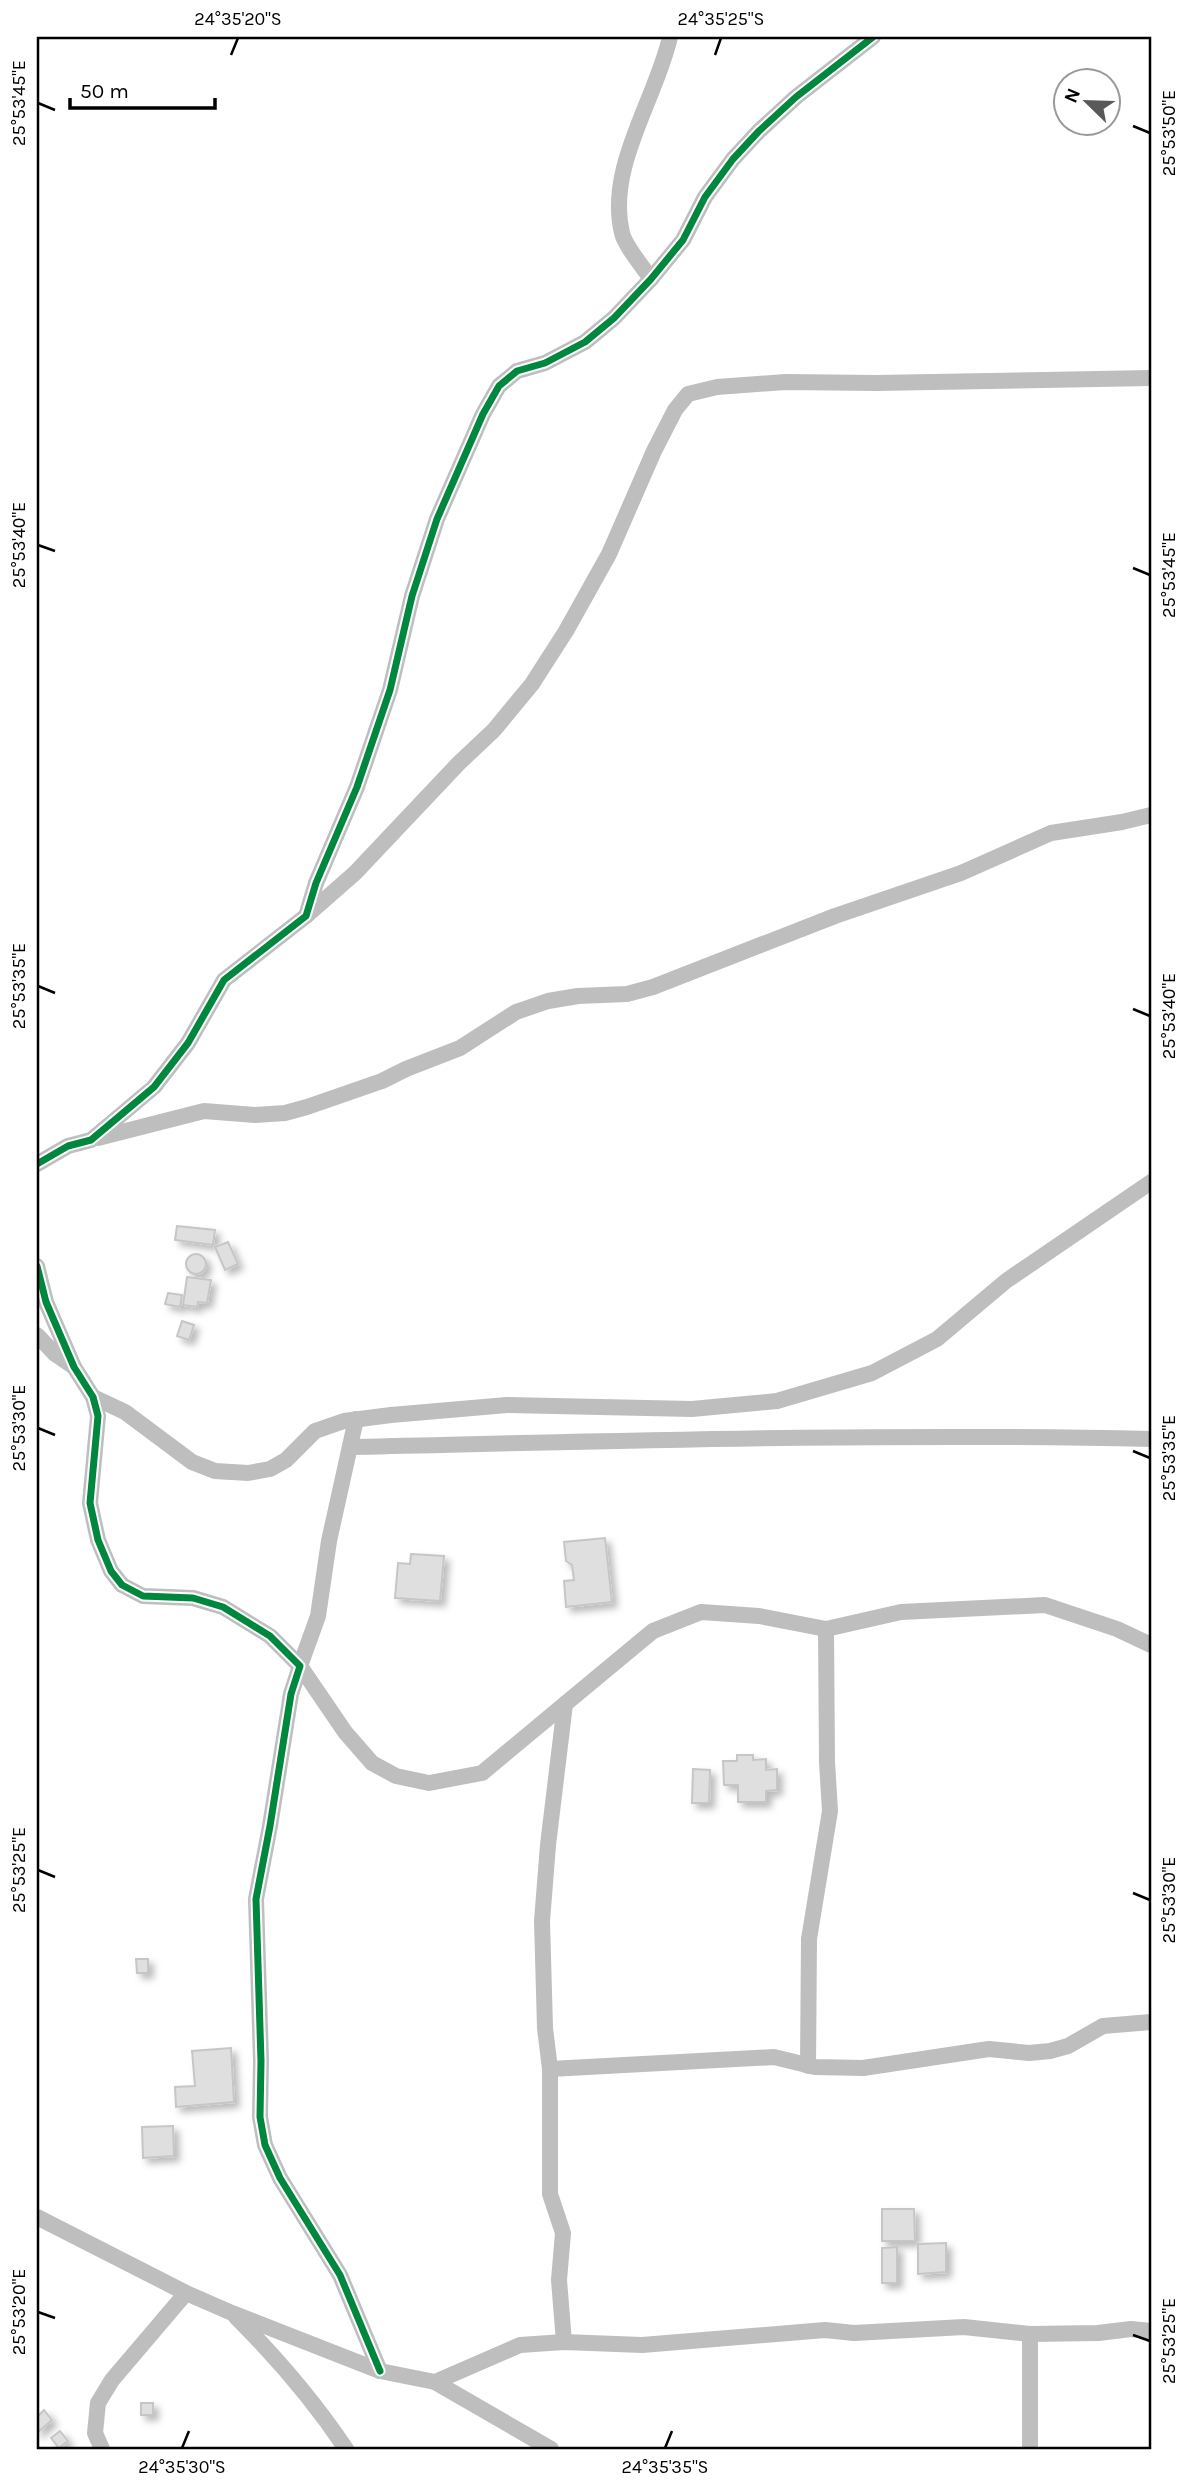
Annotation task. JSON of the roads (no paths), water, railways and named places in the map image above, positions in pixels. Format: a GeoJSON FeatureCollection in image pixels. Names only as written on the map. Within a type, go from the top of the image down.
{"type":"FeatureCollection","features":[{"type":"Feature","properties":{"kind":"street"},"geometry":{"type":"LineString","coordinates":[[651,279],[622,235],[619,189],[627,157],[664,62],[670,37]]}},
{"type":"Feature","properties":{"kind":"street"},"geometry":{"type":"LineString","coordinates":[[306,916],[316,883],[357,787],[390,690],[412,596],[437,519],[483,414],[499,386],[517,371],[545,363],[585,342],[614,318],[683,240],[705,197],[733,159],[796,97],[873,37]]}},
{"type":"Feature","properties":{"kind":"street"},"geometry":{"type":"LineString","coordinates":[[91,1140],[154,1087],[172,1066],[188,1043],[223,979],[306,916],[355,873],[458,764],[494,730],[532,684],[566,631],[609,554],[654,451],[675,410],[688,394],[717,387],[785,382],[1151,378]]}},
{"type":"Feature","properties":{"kind":"street"},"geometry":{"type":"LineString","coordinates":[[37,1164],[68,1146],[204,1111],[255,1115],[285,1113],[307,1107],[382,1081],[460,1048],[516,1012],[548,1001],[578,996],[627,994],[653,987],[835,916],[961,873],[1051,833],[1151,815]]}},
{"type":"Feature","properties":{"kind":"street"},"geometry":{"type":"LineString","coordinates":[[93,1397],[125,1412],[192,1462],[215,1471],[248,1473],[270,1469],[286,1460],[315,1432],[356,1419],[507,1405],[715,1409],[777,1401],[872,1373],[937,1339],[1006,1281],[1151,1182]]}},
{"type":"Feature","properties":{"kind":"street"},"geometry":{"type":"LineString","coordinates":[[37,1266],[46,1302],[74,1367],[93,1397],[98,1416],[90,1503],[98,1540],[111,1571],[122,1585],[143,1596],[192,1598],[223,1607],[270,1636],[300,1666],[345,1732],[372,1763],[396,1776],[429,1783],[482,1773],[653,1631],[701,1612],[758,1616],[826,1629],[901,1612],[1045,1605],[1117,1629],[1151,1645]]}},
{"type":"Feature","properties":{"kind":"street"},"geometry":{"type":"LineString","coordinates":[[37,1335],[55,1354],[74,1367]]}},
{"type":"Feature","properties":{"kind":"street"},"geometry":{"type":"LineString","coordinates":[[37,1355],[55,1354]]}},
{"type":"Feature","properties":{"kind":"street"},"geometry":{"type":"LineString","coordinates":[[356,1419],[329,1541],[318,1616],[291,1694],[271,1826],[256,1899],[260,2117],[265,2146],[340,2275],[380,2371]]}},
{"type":"Feature","properties":{"kind":"street"},"geometry":{"type":"LineString","coordinates":[[350,1447],[908,1437],[1151,1439]]}},
{"type":"Feature","properties":{"kind":"street"},"geometry":{"type":"LineString","coordinates":[[808,2066],[809,1939],[830,1811],[826,1629]]}},
{"type":"Feature","properties":{"kind":"street"},"geometry":{"type":"LineString","coordinates":[[564,2342],[559,2302],[563,2232],[550,2194],[550,2069],[545,2028],[542,1921],[565,1704]]}},
{"type":"Feature","properties":{"kind":"street"},"geometry":{"type":"LineString","coordinates":[[550,2069],[774,2057],[808,2066],[863,2068],[989,2049],[1029,2053],[1050,2051],[1068,2046],[1102,2026],[1149,2020]]}},
{"type":"Feature","properties":{"kind":"street"},"geometry":{"type":"LineString","coordinates":[[37,2217],[186,2293],[232,2313],[380,2371],[435,2382],[551,2449]]}},
{"type":"Feature","properties":{"kind":"street"},"geometry":{"type":"LineString","coordinates":[[102,2449],[95,2433],[98,2403],[112,2381],[186,2293]]}},
{"type":"Feature","properties":{"kind":"street"},"geometry":{"type":"LineString","coordinates":[[232,2313],[279,2360],[346,2449]]}},
{"type":"Feature","properties":{"kind":"street"},"geometry":{"type":"LineString","coordinates":[[435,2382],[520,2345],[564,2342],[642,2345],[825,2330],[854,2333],[964,2327],[1030,2334],[1098,2333],[1131,2329],[1151,2331]]}},
{"type":"Feature","properties":{"kind":"street"},"geometry":{"type":"LineString","coordinates":[[1030,2334],[1030,2449]]}}]}
